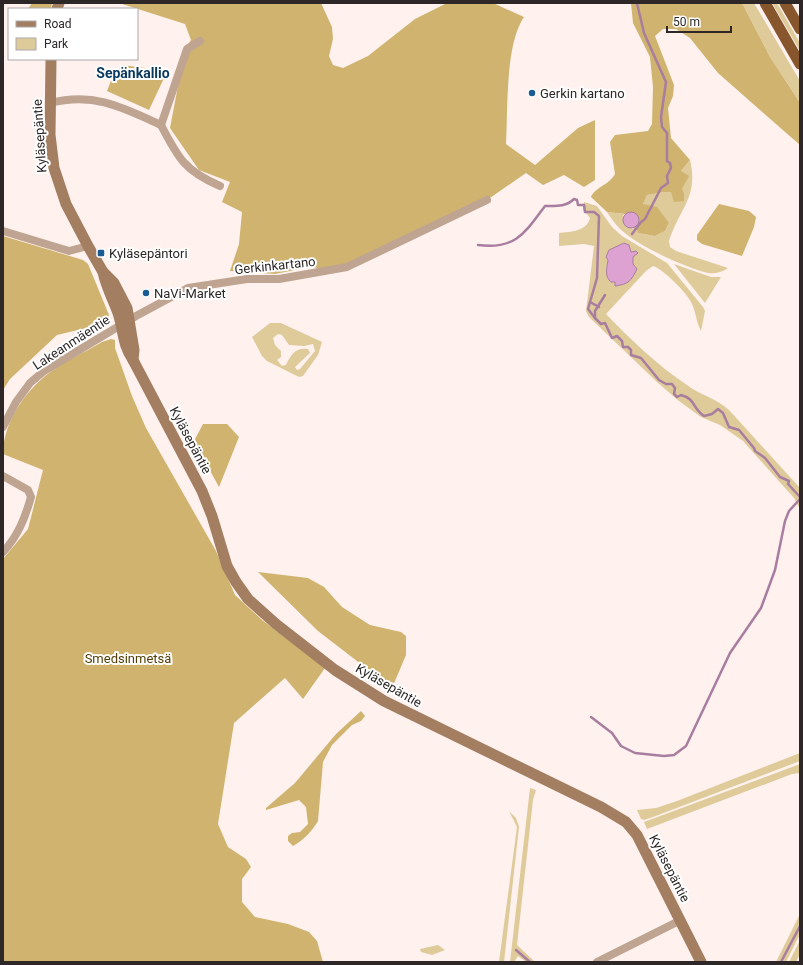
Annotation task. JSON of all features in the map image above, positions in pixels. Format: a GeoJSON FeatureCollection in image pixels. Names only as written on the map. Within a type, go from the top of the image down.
{"type":"FeatureCollection","features":[{"type":"Feature","properties":{"kind":"highway"},"geometry":{"type":"LineString","coordinates":[[765,3],[800,64]]}},
{"type":"Feature","properties":{"kind":"highway"},"geometry":{"type":"LineString","coordinates":[[785,3],[800,29]]}},
{"type":"Feature","properties":{"kind":"main road","name":"Kyläsepäntie"},"geometry":{"type":"LineString","coordinates":[[51,60],[50,103],[54,168],[66,204],[103,272],[114,283],[127,308],[125,322],[133,360],[202,491],[212,516],[227,566],[236,582],[248,598],[276,624],[335,670],[372,694],[601,807],[626,822],[637,835],[701,962]]}},
{"type":"Feature","properties":{"kind":"street"},"geometry":{"type":"LineString","coordinates":[[161,125],[187,49],[200,41]]}},
{"type":"Feature","properties":{"kind":"street"},"geometry":{"type":"LineString","coordinates":[[50,103],[74,99],[95,99],[115,104],[161,125],[173,148],[185,165],[202,178],[220,186]]}},
{"type":"Feature","properties":{"kind":"street","name":"Gerkinkartano"},"geometry":{"type":"LineString","coordinates":[[125,322],[188,288],[247,279],[279,279],[347,267],[487,200]]}},
{"type":"Feature","properties":{"kind":"street"},"geometry":{"type":"LineString","coordinates":[[3,231],[69,251],[88,246]]}},
{"type":"Feature","properties":{"kind":"street","name":"Lakeanmäentie"},"geometry":{"type":"LineString","coordinates":[[3,427],[16,402],[30,383],[40,375],[125,322]]}},
{"type":"Feature","properties":{"kind":"street"},"geometry":{"type":"LineString","coordinates":[[3,476],[28,490],[32,497],[24,522],[18,534],[3,552]]}},
{"type":"Feature","properties":{"kind":"street"},"geometry":{"type":"LineString","coordinates":[[597,962],[681,920]]}},
{"type":"Feature","properties":{"kind":"green space"},"geometry":{"type":"Polygon","coordinates":[[[32,3],[52,3],[51,8],[29,8],[32,3]]]}},
{"type":"Feature","properties":{"kind":"green space"},"geometry":{"type":"Polygon","coordinates":[[[119,3],[321,3],[332,27],[333,39],[329,56],[333,65],[343,68],[368,56],[415,19],[447,3],[493,3],[524,17],[513,44],[510,60],[506,144],[535,165],[578,128],[595,120],[595,180],[584,187],[564,175],[543,185],[526,173],[487,200],[333,270],[310,267],[275,274],[230,271],[239,244],[242,212],[222,202],[230,182],[199,170],[170,128],[185,49],[191,40],[185,24],[119,3]]]}},
{"type":"Feature","properties":{"kind":"green space"},"geometry":{"type":"Polygon","coordinates":[[[631,3],[742,3],[770,57],[800,103],[800,145],[718,73],[690,38],[676,29],[663,29],[655,36],[674,85],[673,96],[668,108],[671,138],[690,160],[681,171],[689,176],[682,189],[684,193],[684,201],[674,202],[671,192],[647,195],[643,204],[657,207],[669,223],[665,231],[655,236],[638,233],[636,226],[639,222],[625,214],[607,212],[591,197],[595,191],[609,181],[615,174],[610,142],[615,135],[648,131],[652,124],[653,87],[650,57],[633,23],[631,3]]]}},
{"type":"Feature","properties":{"kind":"green space"},"geometry":{"type":"Polygon","coordinates":[[[742,3],[754,3],[800,81],[800,103],[770,57],[742,3]]]}},
{"type":"Feature","properties":{"kind":"green space"},"geometry":{"type":"Polygon","coordinates":[[[772,3],[777,3],[800,43],[800,51],[772,3]]]}},
{"type":"Feature","properties":{"kind":"green space"},"geometry":{"type":"Polygon","coordinates":[[[122,65],[145,68],[165,76],[149,110],[107,91],[114,73],[122,65]]]}},
{"type":"Feature","properties":{"kind":"green space"},"geometry":{"type":"Polygon","coordinates":[[[690,160],[692,184],[690,193],[673,230],[669,241],[670,247],[676,251],[728,268],[724,271],[708,273],[674,261],[649,249],[628,236],[620,229],[607,212],[624,214],[623,216],[632,229],[636,226],[638,233],[655,236],[665,231],[669,223],[643,204],[647,195],[681,189],[681,171],[690,160]]]}},
{"type":"Feature","properties":{"kind":"green space"},"geometry":{"type":"Polygon","coordinates":[[[584,202],[597,206],[612,227],[622,236],[667,263],[705,311],[701,331],[693,305],[688,298],[668,276],[653,266],[646,271],[606,314],[635,343],[665,369],[692,388],[719,402],[729,410],[800,488],[800,509],[794,498],[743,441],[720,425],[701,417],[679,401],[589,317],[586,311],[594,246],[584,244],[559,246],[559,233],[578,230],[586,226],[590,218],[583,209],[584,202]],[[624,243],[609,250],[606,270],[616,282],[615,286],[633,264],[631,252],[624,243]]]}},
{"type":"Feature","properties":{"kind":"green space"},"geometry":{"type":"Polygon","coordinates":[[[719,204],[749,211],[756,217],[754,227],[742,256],[702,244],[697,240],[697,235],[719,204]]]}},
{"type":"Feature","properties":{"kind":"green space"},"geometry":{"type":"Polygon","coordinates":[[[3,236],[83,260],[88,264],[109,315],[108,320],[103,324],[57,335],[10,379],[3,390],[3,236]]]}},
{"type":"Feature","properties":{"kind":"green space"},"geometry":{"type":"Polygon","coordinates":[[[674,264],[711,277],[721,277],[705,303],[674,264]]]}},
{"type":"Feature","properties":{"kind":"green space"},"geometry":{"type":"Polygon","coordinates":[[[270,323],[281,323],[322,342],[318,355],[303,376],[299,377],[267,361],[262,356],[252,337],[270,323]],[[278,334],[273,338],[275,345],[281,351],[281,357],[277,360],[282,366],[286,365],[294,352],[297,350],[308,349],[310,353],[295,367],[297,370],[300,369],[315,351],[313,344],[304,346],[289,345],[282,335],[278,334]]]}},
{"type":"Feature","properties":{"kind":"green space","name":"Smedsinmetsä"},"geometry":{"type":"Polygon","coordinates":[[[111,339],[115,340],[115,348],[132,396],[146,428],[216,551],[235,595],[262,620],[325,668],[303,699],[285,678],[234,723],[218,824],[228,847],[246,859],[251,867],[242,879],[242,902],[255,917],[288,924],[309,932],[317,941],[323,962],[3,962],[3,559],[28,529],[43,470],[3,454],[4,442],[11,419],[24,398],[40,380],[68,361],[102,342],[111,339]]]}},
{"type":"Feature","properties":{"kind":"green space"},"geometry":{"type":"Polygon","coordinates":[[[203,424],[227,424],[239,437],[219,487],[194,441],[203,424]]]}},
{"type":"Feature","properties":{"kind":"green space"},"geometry":{"type":"Polygon","coordinates":[[[258,572],[308,578],[324,587],[342,607],[370,625],[401,632],[406,636],[406,655],[392,688],[318,631],[258,572]]]}},
{"type":"Feature","properties":{"kind":"green space"},"geometry":{"type":"Polygon","coordinates":[[[361,711],[365,716],[361,721],[352,725],[332,745],[323,762],[318,821],[301,841],[293,846],[288,841],[288,836],[292,833],[300,832],[308,824],[306,807],[299,800],[266,810],[266,808],[295,783],[336,734],[361,711]]]}},
{"type":"Feature","properties":{"kind":"green space"},"geometry":{"type":"Polygon","coordinates":[[[800,753],[800,761],[653,817],[644,820],[641,819],[637,810],[656,808],[677,801],[800,753]]]}},
{"type":"Feature","properties":{"kind":"green space"},"geometry":{"type":"Polygon","coordinates":[[[800,764],[800,773],[792,774],[647,829],[644,822],[800,764]]]}},
{"type":"Feature","properties":{"kind":"green space"},"geometry":{"type":"Polygon","coordinates":[[[530,788],[536,790],[533,800],[517,945],[535,962],[526,962],[518,956],[514,962],[510,962],[530,788]]]}},
{"type":"Feature","properties":{"kind":"green space"},"geometry":{"type":"Polygon","coordinates":[[[509,811],[516,818],[519,827],[504,962],[499,962],[517,827],[509,811]]]}},
{"type":"Feature","properties":{"kind":"green space"},"geometry":{"type":"Polygon","coordinates":[[[800,914],[800,934],[786,962],[776,962],[800,914]]]}},
{"type":"Feature","properties":{"kind":"green space"},"geometry":{"type":"Polygon","coordinates":[[[800,940],[800,954],[796,962],[789,962],[800,940]]]}},
{"type":"Feature","properties":{"kind":"green space"},"geometry":{"type":"Polygon","coordinates":[[[438,945],[445,950],[432,955],[421,952],[420,949],[438,945]]]}},
{"type":"Feature","properties":{"kind":"shaded area"},"geometry":{"type":"Polygon","coordinates":[[[631,212],[637,214],[639,220],[637,226],[631,228],[625,226],[623,220],[625,214],[631,212]]]}},
{"type":"Feature","properties":{"kind":"shaded area"},"geometry":{"type":"Polygon","coordinates":[[[624,243],[629,245],[631,252],[636,251],[638,253],[633,257],[633,264],[637,269],[629,281],[615,286],[615,282],[611,282],[607,277],[606,272],[608,260],[606,257],[609,250],[624,243]]]}},
{"type":"Feature","properties":{"kind":"waterway"},"geometry":{"type":"LineString","coordinates":[[632,234],[645,219],[661,188],[668,183],[667,176],[671,168],[670,163],[667,161],[667,133],[662,127],[661,117],[666,82],[644,33],[637,3]]}},
{"type":"Feature","properties":{"kind":"waterway"},"geometry":{"type":"LineString","coordinates":[[478,245],[491,246],[510,242],[525,232],[545,206],[561,206],[571,202],[574,199],[577,200],[578,205],[584,205],[585,212],[594,212],[599,216],[597,278],[590,302],[599,307]]}},
{"type":"Feature","properties":{"kind":"waterway"},"geometry":{"type":"LineString","coordinates":[[605,295],[595,311],[595,318],[601,324],[605,323],[612,338],[617,336],[622,341],[623,347],[628,347],[631,350],[631,355],[641,358],[659,380],[666,384],[672,384],[675,388],[674,394],[677,397],[681,395],[692,401],[697,410],[704,416],[712,414],[718,409],[723,413],[729,427],[739,430],[755,451],[765,458],[780,477],[789,481],[788,484],[800,497]]}},
{"type":"Feature","properties":{"kind":"waterway"},"geometry":{"type":"LineString","coordinates":[[590,302],[588,309],[595,318]]}},
{"type":"Feature","properties":{"kind":"waterway"},"geometry":{"type":"LineString","coordinates":[[591,717],[612,733],[621,746],[635,753],[664,756],[674,755],[686,746],[730,653],[761,608],[775,570],[785,521],[789,511],[800,499]]}},
{"type":"Feature","properties":{"kind":"waterway"},"geometry":{"type":"LineString","coordinates":[[781,962],[800,926]]}},
{"type":"Feature","properties":{"kind":"waterway"},"geometry":{"type":"LineString","coordinates":[[516,950],[530,962]]}},
{"type":"Feature","properties":{"kind":"place","name":"Gerkin kartano"},"geometry":{"type":"Point","coordinates":[532,93]}},
{"type":"Feature","properties":{"kind":"place","name":"Kyläsepäntori"},"geometry":{"type":"Point","coordinates":[101,253]}},
{"type":"Feature","properties":{"kind":"place","name":"NaVi-Market"},"geometry":{"type":"Point","coordinates":[146,293]}},
{"type":"Feature","properties":{"kind":"district","name":"Sepänkallio"},"geometry":{"type":"Point","coordinates":[133,73]}}]}
